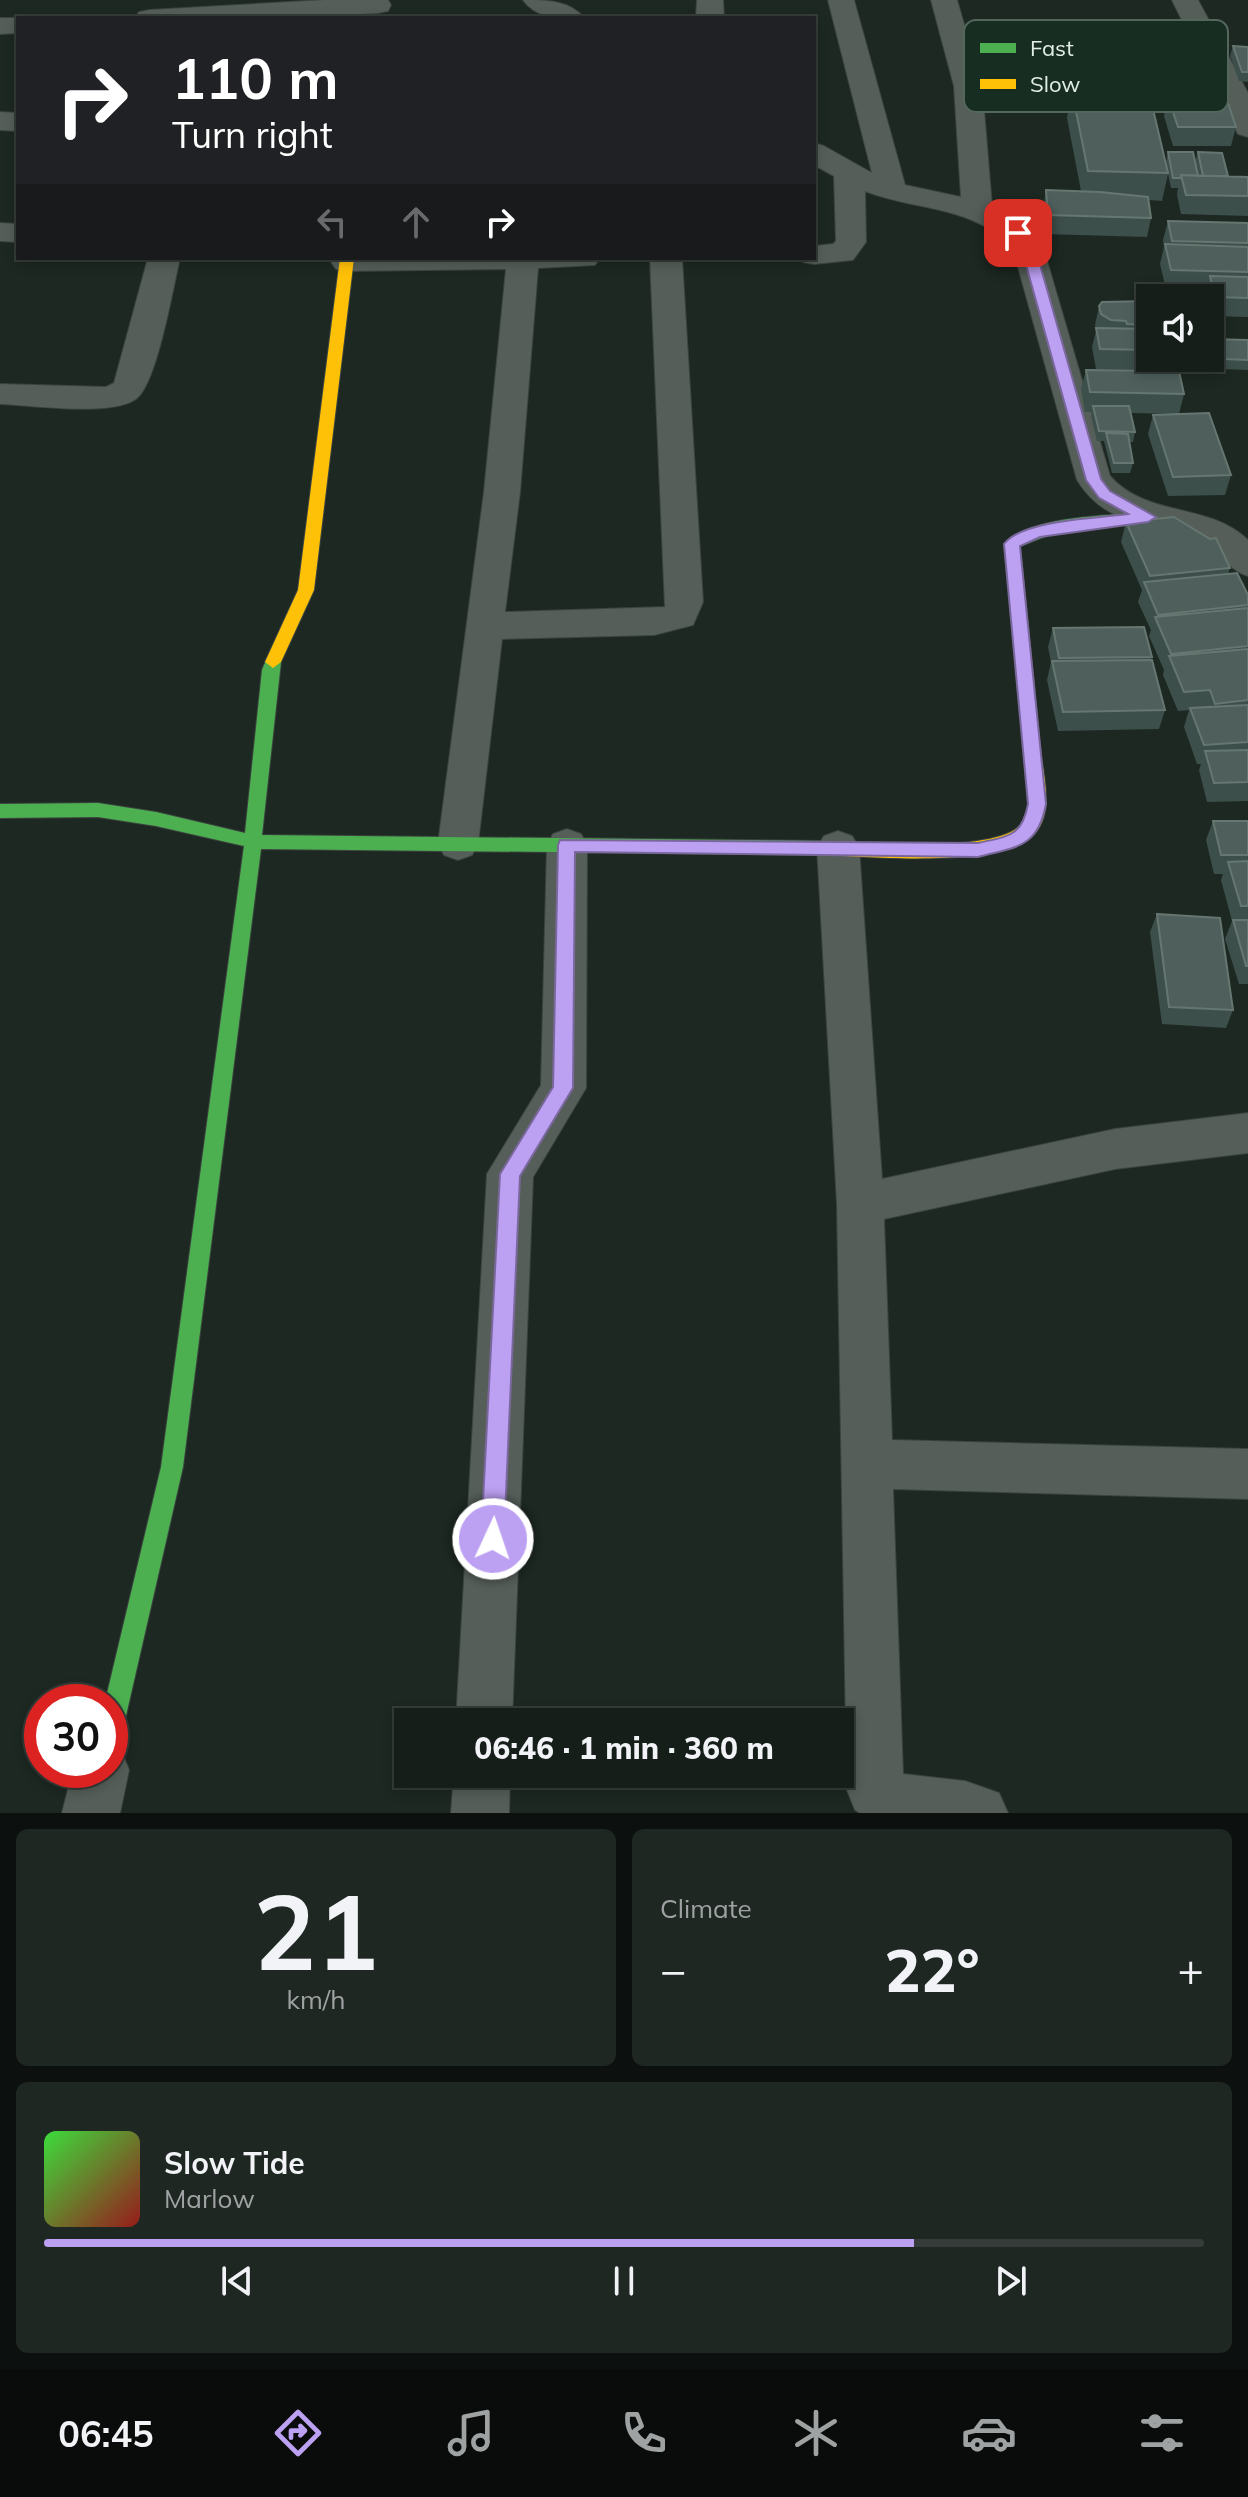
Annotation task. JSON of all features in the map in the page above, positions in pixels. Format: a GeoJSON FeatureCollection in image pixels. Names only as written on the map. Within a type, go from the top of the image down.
{"type":"FeatureCollection","features":[{"type":"Feature","properties":{"kind":"street"},"geometry":{"type":"LineString","coordinates":[[536,0],[566,16]]}},
{"type":"Feature","properties":{"kind":"street"},"geometry":{"type":"LineString","coordinates":[[841,0],[892,191]]}},
{"type":"Feature","properties":{"kind":"street"},"geometry":{"type":"LineString","coordinates":[[944,0],[964,72]]}},
{"type":"Feature","properties":{"kind":"street"},"geometry":{"type":"LineString","coordinates":[[1185,0],[1197,20]]}},
{"type":"Feature","properties":{"kind":"street"},"geometry":{"type":"LineString","coordinates":[[165,12],[378,8]]}},
{"type":"Feature","properties":{"kind":"street"},"geometry":{"type":"LineString","coordinates":[[1228,70],[1240,89],[1248,128]]}},
{"type":"Feature","properties":{"kind":"street"},"geometry":{"type":"LineString","coordinates":[[970,112],[977,210]]}},
{"type":"Feature","properties":{"kind":"street"},"geometry":{"type":"LineString","coordinates":[[816,153],[849,173],[892,191],[977,210],[1001,219],[1018,233],[1028,247],[1094,480],[1105,494],[1124,507],[1148,517],[1230,531],[1248,564]]}},
{"type":"Feature","properties":{"kind":"street"},"geometry":{"type":"LineString","coordinates":[[816,255],[842,253],[851,242],[849,173]]}},
{"type":"Feature","properties":{"kind":"street"},"geometry":{"type":"LineString","coordinates":[[0,394],[118,397],[127,391],[134,379],[164,260]]}},
{"type":"Feature","properties":{"kind":"street"},"geometry":{"type":"LineString","coordinates":[[121,1684],[172,1467],[253,842],[270,670],[306,590],[347,260]]}},
{"type":"Feature","properties":{"kind":"street"},"geometry":{"type":"LineString","coordinates":[[458,844],[502,492],[523,260]]}},
{"type":"Feature","properties":{"kind":"street"},"geometry":{"type":"LineString","coordinates":[[485,626],[654,622],[680,616],[685,602],[666,260]]}},
{"type":"Feature","properties":{"kind":"street"},"geometry":{"type":"LineString","coordinates":[[0,811],[98,810],[156,819],[253,842],[978,850],[1018,840],[1034,824],[1037,804],[1012,544],[1019,537],[1039,532],[1148,517]]}},
{"type":"Feature","properties":{"kind":"street"},"geometry":{"type":"LineString","coordinates":[[485,1708],[510,1174],[563,1088],[567,845]]}},
{"type":"Feature","properties":{"kind":"street"},"geometry":{"type":"LineString","coordinates":[[838,847],[860,1204],[875,1790],[890,1801],[910,1806],[955,1806],[979,1813]]}},
{"type":"Feature","properties":{"kind":"street"},"geometry":{"type":"LineString","coordinates":[[860,1204],[1115,1149],[1248,1133]]}},
{"type":"Feature","properties":{"kind":"street"},"geometry":{"type":"LineString","coordinates":[[866,1464],[1248,1474]]}},
{"type":"Feature","properties":{"kind":"street"},"geometry":{"type":"LineString","coordinates":[[91,1813],[97,1788]]}},
{"type":"Feature","properties":{"kind":"street"},"geometry":{"type":"LineString","coordinates":[[480,1813],[481,1788]]}},
{"type":"Feature","properties":{"kind":"building"},"geometry":{"type":"Polygon","coordinates":[[[1233,46],[1248,47],[1248,72],[1242,72],[1233,46]]]}},
{"type":"Feature","properties":{"kind":"building"},"geometry":{"type":"Polygon","coordinates":[[[1228,103],[1236,127],[1178,127],[1173,112],[1228,112],[1228,103]]]}},
{"type":"Feature","properties":{"kind":"building"},"geometry":{"type":"Polygon","coordinates":[[[1076,112],[1154,112],[1168,173],[1088,171],[1076,112]]]}},
{"type":"Feature","properties":{"kind":"building"},"geometry":{"type":"Polygon","coordinates":[[[1168,152],[1193,152],[1198,176],[1173,178],[1168,152]]]}},
{"type":"Feature","properties":{"kind":"building"},"geometry":{"type":"Polygon","coordinates":[[[1198,152],[1222,153],[1228,176],[1203,176],[1198,152]]]}},
{"type":"Feature","properties":{"kind":"building"},"geometry":{"type":"Polygon","coordinates":[[[1181,175],[1248,177],[1248,196],[1186,195],[1181,175]]]}},
{"type":"Feature","properties":{"kind":"building"},"geometry":{"type":"Polygon","coordinates":[[[1046,190],[1148,197],[1151,218],[1048,215],[1046,190]]]}},
{"type":"Feature","properties":{"kind":"building"},"geometry":{"type":"Polygon","coordinates":[[[1168,221],[1248,223],[1248,243],[1172,241],[1168,221]]]}},
{"type":"Feature","properties":{"kind":"building"},"geometry":{"type":"Polygon","coordinates":[[[1165,244],[1248,247],[1248,272],[1171,270],[1165,244]]]}},
{"type":"Feature","properties":{"kind":"building"},"geometry":{"type":"Polygon","coordinates":[[[1210,276],[1248,277],[1248,298],[1224,297],[1224,284],[1212,284],[1210,276]]]}},
{"type":"Feature","properties":{"kind":"building"},"geometry":{"type":"Polygon","coordinates":[[[1136,301],[1136,324],[1111,320],[1101,314],[1099,306],[1102,302],[1136,301]]]}},
{"type":"Feature","properties":{"kind":"building"},"geometry":{"type":"Polygon","coordinates":[[[1096,328],[1136,329],[1136,350],[1100,349],[1096,328]]]}},
{"type":"Feature","properties":{"kind":"building"},"geometry":{"type":"Polygon","coordinates":[[[1224,339],[1248,340],[1248,360],[1224,359],[1224,339]]]}},
{"type":"Feature","properties":{"kind":"building"},"geometry":{"type":"Polygon","coordinates":[[[1086,370],[1136,371],[1179,372],[1184,394],[1090,392],[1086,370]]]}},
{"type":"Feature","properties":{"kind":"building"},"geometry":{"type":"Polygon","coordinates":[[[1093,406],[1129,406],[1135,432],[1099,431],[1093,406]]]}},
{"type":"Feature","properties":{"kind":"building"},"geometry":{"type":"Polygon","coordinates":[[[1209,413],[1231,475],[1173,477],[1153,415],[1209,413]]]}},
{"type":"Feature","properties":{"kind":"building"},"geometry":{"type":"Polygon","coordinates":[[[1106,433],[1128,434],[1133,463],[1114,463],[1106,433]]]}},
{"type":"Feature","properties":{"kind":"building"},"geometry":{"type":"Polygon","coordinates":[[[1174,517],[1210,539],[1216,538],[1230,568],[1150,576],[1126,522],[1174,517]]]}},
{"type":"Feature","properties":{"kind":"building"},"geometry":{"type":"Polygon","coordinates":[[[1237,573],[1248,595],[1248,605],[1158,615],[1144,582],[1237,573]]]}},
{"type":"Feature","properties":{"kind":"building"},"geometry":{"type":"Polygon","coordinates":[[[1248,608],[1248,646],[1171,654],[1155,617],[1248,608]]]}},
{"type":"Feature","properties":{"kind":"building"},"geometry":{"type":"Polygon","coordinates":[[[1144,627],[1152,657],[1059,658],[1053,628],[1144,627]]]}},
{"type":"Feature","properties":{"kind":"building"},"geometry":{"type":"Polygon","coordinates":[[[1248,649],[1248,700],[1215,704],[1210,690],[1184,692],[1169,656],[1248,649]]]}},
{"type":"Feature","properties":{"kind":"building"},"geometry":{"type":"Polygon","coordinates":[[[1152,660],[1165,710],[1063,712],[1052,661],[1152,660]]]}},
{"type":"Feature","properties":{"kind":"building"},"geometry":{"type":"Polygon","coordinates":[[[1248,705],[1248,742],[1204,745],[1190,708],[1248,705]]]}},
{"type":"Feature","properties":{"kind":"building"},"geometry":{"type":"Polygon","coordinates":[[[1248,750],[1248,782],[1214,783],[1205,751],[1248,750]]]}},
{"type":"Feature","properties":{"kind":"building"},"geometry":{"type":"Polygon","coordinates":[[[1213,821],[1248,821],[1248,855],[1221,855],[1213,821]]]}},
{"type":"Feature","properties":{"kind":"building"},"geometry":{"type":"Polygon","coordinates":[[[1248,861],[1248,906],[1241,906],[1228,862],[1248,861]]]}},
{"type":"Feature","properties":{"kind":"building"},"geometry":{"type":"Polygon","coordinates":[[[1157,914],[1220,918],[1233,1010],[1169,1007],[1157,914]]]}},
{"type":"Feature","properties":{"kind":"building"},"geometry":{"type":"Polygon","coordinates":[[[1233,920],[1248,920],[1248,966],[1246,966],[1233,920]]]}},
{"type":"Feature","properties":{"kind":"traffic: fast"},"geometry":{"type":"LineString","coordinates":[[1032,748],[1012,544],[1060,526],[1148,517]]}},
{"type":"Feature","properties":{"kind":"traffic: fast"},"geometry":{"type":"LineString","coordinates":[[121,1684],[172,1467],[253,842],[273,662]]}},
{"type":"Feature","properties":{"kind":"traffic: fast"},"geometry":{"type":"LineString","coordinates":[[0,811],[98,810],[156,819],[253,842],[827,848]]}},
{"type":"Feature","properties":{"kind":"traffic: slow"},"geometry":{"type":"LineString","coordinates":[[273,662],[306,590],[347,260]]}},
{"type":"Feature","properties":{"kind":"traffic: slow"},"geometry":{"type":"LineString","coordinates":[[827,848],[936,851],[995,845],[1017,838],[1030,827],[1036,808],[1032,748]]}},
{"type":"Feature","properties":{"kind":"route"},"geometry":{"type":"LineString","coordinates":[[493,1539],[510,1174],[563,1088],[567,845],[978,850],[1018,840],[1034,824],[1037,804],[1012,544],[1019,537],[1039,532],[1148,517],[1124,507],[1105,494],[1094,480],[1028,247],[1018,233]]}}]}
